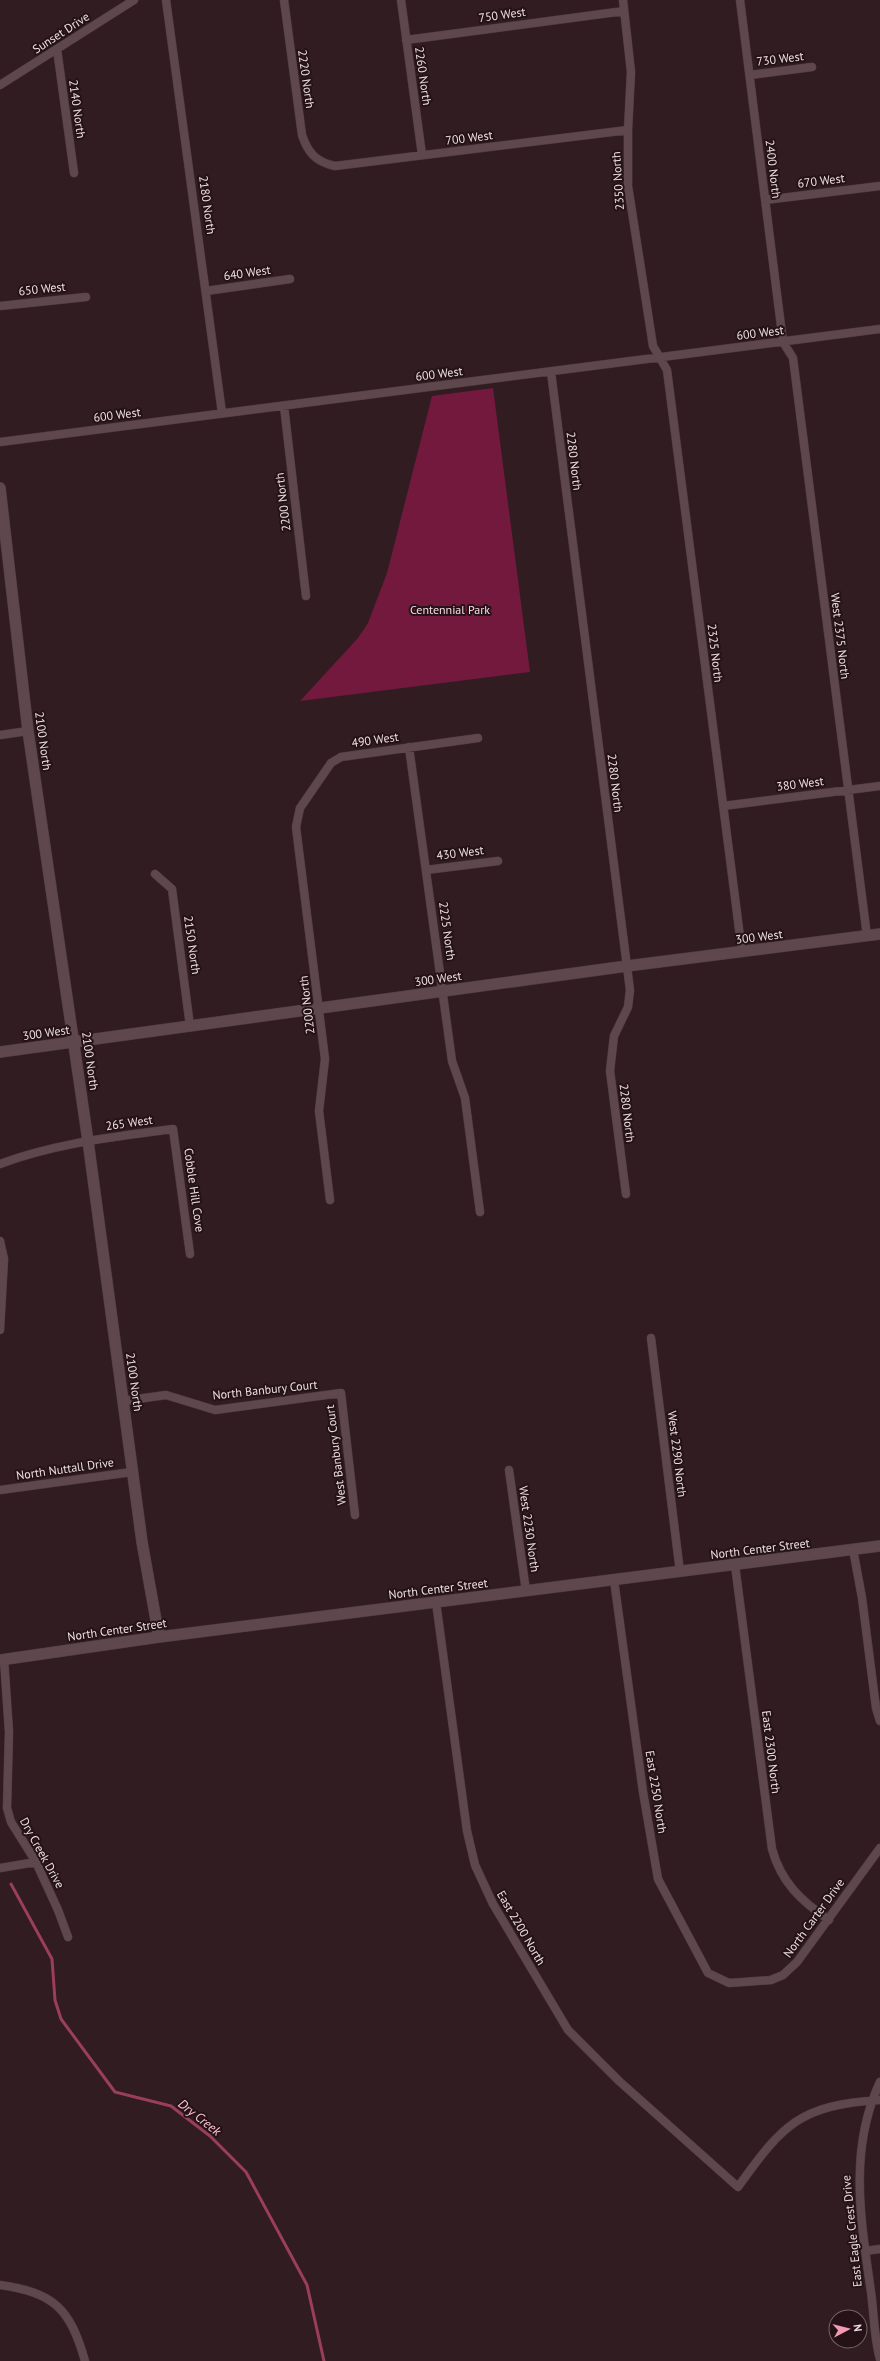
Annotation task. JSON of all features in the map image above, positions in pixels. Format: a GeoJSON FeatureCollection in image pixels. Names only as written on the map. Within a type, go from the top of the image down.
{"type":"FeatureCollection","features":[{"type":"Feature","properties":{"kind":"street","name":"Sunset Drive"},"geometry":{"type":"LineString","coordinates":[[0,85],[134,0]]}},
{"type":"Feature","properties":{"kind":"street","name":"2180 North"},"geometry":{"type":"LineString","coordinates":[[166,0],[222,413]]}},
{"type":"Feature","properties":{"kind":"street","name":"2220 North"},"geometry":{"type":"LineString","coordinates":[[284,0],[302,135],[306,147],[314,158]]}},
{"type":"Feature","properties":{"kind":"street","name":"2260 North"},"geometry":{"type":"LineString","coordinates":[[401,0],[422,155]]}},
{"type":"Feature","properties":{"kind":"street","name":"2350 North"},"geometry":{"type":"LineString","coordinates":[[623,0],[631,72],[628,130],[628,186],[653,346],[660,358]]}},
{"type":"Feature","properties":{"kind":"street","name":"2400 North"},"geometry":{"type":"LineString","coordinates":[[740,0],[783,342]]}},
{"type":"Feature","properties":{"kind":"street","name":"750 West"},"geometry":{"type":"LineString","coordinates":[[406,40],[624,11]]}},
{"type":"Feature","properties":{"kind":"street","name":"2140 North"},"geometry":{"type":"LineString","coordinates":[[57,49],[74,173]]}},
{"type":"Feature","properties":{"kind":"street","name":"730 West"},"geometry":{"type":"LineString","coordinates":[[750,75],[812,67]]}},
{"type":"Feature","properties":{"kind":"street","name":"700 West"},"geometry":{"type":"LineString","coordinates":[[314,158],[323,163],[335,166],[628,130]]}},
{"type":"Feature","properties":{"kind":"street","name":"670 West"},"geometry":{"type":"LineString","coordinates":[[765,200],[880,186]]}},
{"type":"Feature","properties":{"kind":"street","name":"640 West"},"geometry":{"type":"LineString","coordinates":[[206,291],[290,279]]}},
{"type":"Feature","properties":{"kind":"street","name":"650 West"},"geometry":{"type":"LineString","coordinates":[[0,306],[86,296]]}},
{"type":"Feature","properties":{"kind":"street","name":"600 West"},"geometry":{"type":"LineString","coordinates":[[0,442],[880,329]]}},
{"type":"Feature","properties":{"kind":"street","name":"West 2375 North"},"geometry":{"type":"LineString","coordinates":[[783,342],[793,358],[867,936]]}},
{"type":"Feature","properties":{"kind":"street","name":"2325 North"},"geometry":{"type":"LineString","coordinates":[[660,358],[667,370],[742,952]]}},
{"type":"Feature","properties":{"kind":"street","name":"2280 North"},"geometry":{"type":"LineString","coordinates":[[551,372],[630,990],[628,1006],[614,1036],[610,1072],[626,1194]]}},
{"type":"Feature","properties":{"kind":"street","name":"2200 North"},"geometry":{"type":"LineString","coordinates":[[284,406],[306,596]]}},
{"type":"Feature","properties":{"kind":"street","name":"2100 North"},"geometry":{"type":"LineString","coordinates":[[0,488],[28,731],[88,1141],[132,1472],[159,1638]]}},
{"type":"Feature","properties":{"kind":"street"},"geometry":{"type":"LineString","coordinates":[[0,735],[28,731]]}},
{"type":"Feature","properties":{"kind":"street","name":"490 West"},"geometry":{"type":"LineString","coordinates":[[300,808],[331,763],[341,757],[478,738]]}},
{"type":"Feature","properties":{"kind":"street","name":"2225 North"},"geometry":{"type":"LineString","coordinates":[[410,747],[452,1061],[465,1098],[480,1212]]}},
{"type":"Feature","properties":{"kind":"street","name":"380 West"},"geometry":{"type":"LineString","coordinates":[[723,806],[880,786]]}},
{"type":"Feature","properties":{"kind":"street","name":"2200 North"},"geometry":{"type":"LineString","coordinates":[[300,808],[296,827],[325,1060],[319,1111],[330,1200]]}},
{"type":"Feature","properties":{"kind":"street","name":"430 West"},"geometry":{"type":"LineString","coordinates":[[426,870],[498,861]]}},
{"type":"Feature","properties":{"kind":"street","name":"2150 North"},"geometry":{"type":"LineString","coordinates":[[155,874],[172,889],[190,1026]]}},
{"type":"Feature","properties":{"kind":"street","name":"300 West"},"geometry":{"type":"LineString","coordinates":[[0,1052],[627,966],[880,934]]}},
{"type":"Feature","properties":{"kind":"street","name":"265 West"},"geometry":{"type":"LineString","coordinates":[[0,1164],[33,1152],[88,1141],[173,1129]]}},
{"type":"Feature","properties":{"kind":"street","name":"Cobble Hill Cove"},"geometry":{"type":"LineString","coordinates":[[173,1129],[190,1254]]}},
{"type":"Feature","properties":{"kind":"street"},"geometry":{"type":"LineString","coordinates":[[0,1241],[4,1259],[0,1330]]}},
{"type":"Feature","properties":{"kind":"street","name":"West 2290 North"},"geometry":{"type":"LineString","coordinates":[[651,1338],[680,1572]]}},
{"type":"Feature","properties":{"kind":"street","name":"North Banbury Court"},"geometry":{"type":"LineString","coordinates":[[123,1401],[166,1395],[215,1410],[341,1393]]}},
{"type":"Feature","properties":{"kind":"street","name":"West Banbury Court"},"geometry":{"type":"LineString","coordinates":[[341,1393],[355,1515]]}},
{"type":"Feature","properties":{"kind":"street","name":"West 2230 North"},"geometry":{"type":"LineString","coordinates":[[510,1470],[526,1591]]}},
{"type":"Feature","properties":{"kind":"street","name":"North Nuttall Drive"},"geometry":{"type":"LineString","coordinates":[[0,1490],[132,1472]]}},
{"type":"Feature","properties":{"kind":"street","name":"North Center Street"},"geometry":{"type":"LineString","coordinates":[[2,1660],[436,1602],[880,1546]]}},
{"type":"Feature","properties":{"kind":"street"},"geometry":{"type":"LineString","coordinates":[[853,1550],[862,1598],[876,1708],[880,1721]]}},
{"type":"Feature","properties":{"kind":"street","name":"East 2300 North"},"geometry":{"type":"LineString","coordinates":[[735,1565],[772,1849],[780,1871],[795,1894],[829,1920]]}},
{"type":"Feature","properties":{"kind":"street","name":"East 2250 North"},"geometry":{"type":"LineString","coordinates":[[614,1580],[643,1792],[658,1879],[708,1973],[729,1983]]}},
{"type":"Feature","properties":{"kind":"street","name":"East 2200 North"},"geometry":{"type":"LineString","coordinates":[[436,1602],[467,1831],[475,1865],[493,1904],[568,2030],[608,2071],[738,2186],[766,2148],[790,2124],[826,2107],[871,2101]]}},
{"type":"Feature","properties":{"kind":"street","name":"Dry Creek Drive"},"geometry":{"type":"LineString","coordinates":[[2,1660],[9,1732],[6,1808],[11,1822],[36,1862],[68,1936]]}},
{"type":"Feature","properties":{"kind":"street","name":"North Carter Drive"},"geometry":{"type":"LineString","coordinates":[[729,1983],[771,1980],[782,1976],[797,1962],[879,1852]]}},
{"type":"Feature","properties":{"kind":"street"},"geometry":{"type":"LineString","coordinates":[[0,1868],[36,1862]]}},
{"type":"Feature","properties":{"kind":"street","name":"East Eagle Crest Drive"},"geometry":{"type":"LineString","coordinates":[[880,2082],[871,2101],[858,2170],[865,2251],[880,2359]]}},
{"type":"Feature","properties":{"kind":"street"},"geometry":{"type":"LineString","coordinates":[[871,2101],[880,2100]]}},
{"type":"Feature","properties":{"kind":"street"},"geometry":{"type":"LineString","coordinates":[[865,2251],[880,2249]]}},
{"type":"Feature","properties":{"kind":"street"},"geometry":{"type":"LineString","coordinates":[[0,2285],[42,2294],[55,2303],[71,2324],[80,2343],[85,2361]]}},
{"type":"Feature","properties":{"kind":"green space","name":"Centennial Park"},"geometry":{"type":"Polygon","coordinates":[[[493,388],[530,672],[300,701],[358,638],[368,623],[387,573],[432,396],[493,388]]]}},
{"type":"Feature","properties":{"kind":"waterway","name":"Dry Creek"},"geometry":{"type":"LineString","coordinates":[[11,1884],[52,1959],[55,2000],[61,2019],[115,2092],[171,2106],[210,2136],[246,2172],[307,2285],[324,2361]]}}]}
